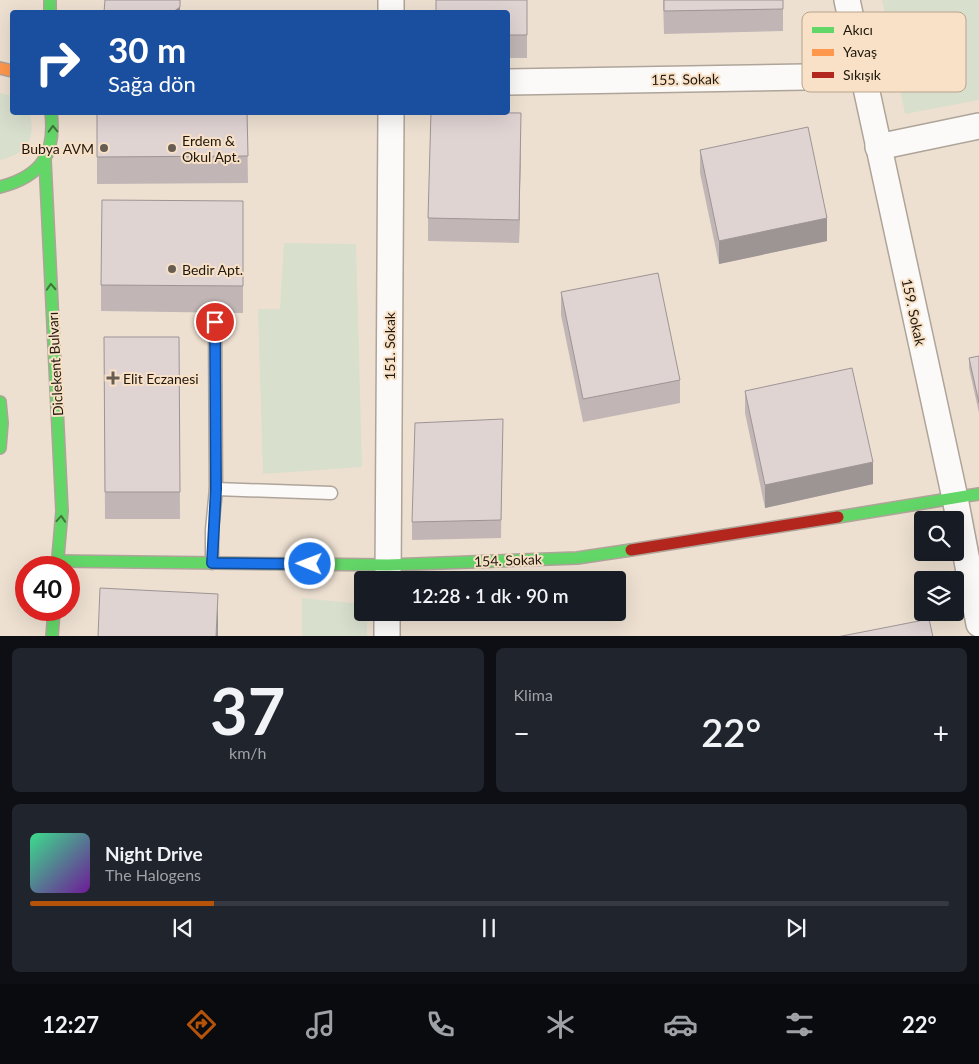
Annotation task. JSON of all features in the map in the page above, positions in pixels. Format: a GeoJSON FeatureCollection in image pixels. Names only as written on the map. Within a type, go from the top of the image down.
{"type":"FeatureCollection","features":[{"type":"Feature","properties":{"kind":"street","name":"155. Sokak"},"geometry":{"type":"LineString","coordinates":[[510,82],[802,77]]}},
{"type":"Feature","properties":{"kind":"street","name":"159. Sokak"},"geometry":{"type":"LineString","coordinates":[[866,92],[955,498],[979,624]]}},
{"type":"Feature","properties":{"kind":"street"},"geometry":{"type":"LineString","coordinates":[[0,188],[15,185],[32,175],[45,160],[53,142],[54,126],[52,115]]}},
{"type":"Feature","properties":{"kind":"street","name":"151. Sokak"},"geometry":{"type":"LineString","coordinates":[[388,571],[391,115]]}},
{"type":"Feature","properties":{"kind":"street"},"geometry":{"type":"LineString","coordinates":[[878,147],[979,126]]}},
{"type":"Feature","properties":{"kind":"street","name":"Diclekent Bulvarı"},"geometry":{"type":"LineString","coordinates":[[45,160],[62,510],[59,556]]}},
{"type":"Feature","properties":{"kind":"street"},"geometry":{"type":"LineString","coordinates":[[0,402],[2,423],[0,448]]}},
{"type":"Feature","properties":{"kind":"street","name":"154. Sokak"},"geometry":{"type":"LineString","coordinates":[[402,571],[577,558],[979,494]]}},
{"type":"Feature","properties":{"kind":"street","name":"154. Sokak"},"geometry":{"type":"LineString","coordinates":[[80,564],[212,563],[368,571]]}},
{"type":"Feature","properties":{"kind":"street"},"geometry":{"type":"LineString","coordinates":[[52,636],[53,621]]}},
{"type":"Feature","properties":{"kind":"street"},"geometry":{"type":"LineString","coordinates":[[387,621],[387,636]]}},
{"type":"Feature","properties":{"kind":"lane"},"geometry":{"type":"LineString","coordinates":[[212,563],[216,489],[215,322]]}},
{"type":"Feature","properties":{"kind":"lane"},"geometry":{"type":"LineString","coordinates":[[216,489],[331,493]]}},
{"type":"Feature","properties":{"kind":"green space"},"geometry":{"type":"Polygon","coordinates":[[[882,0],[979,0],[979,100],[905,114],[901,92],[966,92],[966,12],[884,12],[882,0]]]}},
{"type":"Feature","properties":{"kind":"green space"},"geometry":{"type":"Polygon","coordinates":[[[0,93],[10,96],[10,115],[29,115],[32,130],[23,150],[9,158],[0,160],[0,93]]]}},
{"type":"Feature","properties":{"kind":"green space"},"geometry":{"type":"Polygon","coordinates":[[[284,243],[356,244],[362,467],[263,474],[258,309],[280,309],[284,243]]]}},
{"type":"Feature","properties":{"kind":"green space"},"geometry":{"type":"Polygon","coordinates":[[[302,598],[354,603],[354,621],[367,621],[367,636],[302,636],[302,598]]]}},
{"type":"Feature","properties":{"kind":"building"},"geometry":{"type":"Polygon","coordinates":[[[105,0],[180,0],[180,7],[176,10],[104,10],[105,0]]]}},
{"type":"Feature","properties":{"kind":"building"},"geometry":{"type":"Polygon","coordinates":[[[436,0],[527,0],[527,35],[510,35],[510,10],[436,10],[436,0]]]}},
{"type":"Feature","properties":{"kind":"building"},"geometry":{"type":"Polygon","coordinates":[[[664,0],[783,0],[783,9],[664,11],[664,0]]]}},
{"type":"Feature","properties":{"kind":"building"},"geometry":{"type":"Polygon","coordinates":[[[510,113],[521,113],[519,220],[428,218],[431,115],[510,115],[510,113]]]}},
{"type":"Feature","properties":{"kind":"building"},"geometry":{"type":"Polygon","coordinates":[[[97,115],[247,115],[248,156],[97,157],[97,115]]]}},
{"type":"Feature","properties":{"kind":"building"},"geometry":{"type":"Polygon","coordinates":[[[808,127],[827,218],[719,241],[700,150],[808,127]]]}},
{"type":"Feature","properties":{"kind":"building","name":"Bedir Apt."},"geometry":{"type":"Polygon","coordinates":[[[102,200],[243,201],[243,286],[101,285],[102,200]]]}},
{"type":"Feature","properties":{"kind":"building"},"geometry":{"type":"Polygon","coordinates":[[[658,273],[680,380],[583,399],[561,292],[658,273]]]}},
{"type":"Feature","properties":{"kind":"building"},"geometry":{"type":"Polygon","coordinates":[[[104,337],[179,337],[180,492],[105,492],[104,337]]]}},
{"type":"Feature","properties":{"kind":"building"},"geometry":{"type":"Polygon","coordinates":[[[979,356],[979,403],[969,358],[979,356]]]}},
{"type":"Feature","properties":{"kind":"building"},"geometry":{"type":"Polygon","coordinates":[[[852,368],[873,462],[765,485],[745,391],[852,368]]]}},
{"type":"Feature","properties":{"kind":"building"},"geometry":{"type":"Polygon","coordinates":[[[503,419],[501,520],[412,522],[415,423],[503,419]]]}},
{"type":"Feature","properties":{"kind":"building"},"geometry":{"type":"Polygon","coordinates":[[[100,588],[218,594],[216,636],[98,636],[100,588]]]}},
{"type":"Feature","properties":{"kind":"building"},"geometry":{"type":"Polygon","coordinates":[[[919,621],[929,621],[933,636],[842,636],[919,621]]]}},
{"type":"Feature","properties":{"kind":"traffic: fast"},"geometry":{"type":"LineString","coordinates":[[50,0],[50,10]]}},
{"type":"Feature","properties":{"kind":"traffic: fast"},"geometry":{"type":"LineString","coordinates":[[0,187],[26,177],[36,170],[43,161],[51,140],[51,115]]}},
{"type":"Feature","properties":{"kind":"traffic: fast"},"geometry":{"type":"LineString","coordinates":[[45,160],[62,511],[58,556]]}},
{"type":"Feature","properties":{"kind":"traffic: fast"},"geometry":{"type":"LineString","coordinates":[[0,402],[2,423],[0,448]]}},
{"type":"Feature","properties":{"kind":"traffic: fast"},"geometry":{"type":"LineString","coordinates":[[838,517],[979,494]]}},
{"type":"Feature","properties":{"kind":"traffic: fast"},"geometry":{"type":"LineString","coordinates":[[80,561],[388,565],[577,558],[631,550]]}},
{"type":"Feature","properties":{"kind":"traffic: fast"},"geometry":{"type":"LineString","coordinates":[[52,636],[53,621]]}},
{"type":"Feature","properties":{"kind":"traffic: slow"},"geometry":{"type":"LineString","coordinates":[[0,68],[10,70]]}},
{"type":"Feature","properties":{"kind":"traffic: jam"},"geometry":{"type":"LineString","coordinates":[[631,550],[838,517]]}},
{"type":"Feature","properties":{"kind":"place","name":"Bubya AVM"},"geometry":{"type":"Point","coordinates":[104,148]}},
{"type":"Feature","properties":{"kind":"place","name":"Erdem & Okul Apt."},"geometry":{"type":"Point","coordinates":[172,148]}},
{"type":"Feature","properties":{"kind":"place","name":"Bedir Apt."},"geometry":{"type":"Point","coordinates":[172,269]}},
{"type":"Feature","properties":{"kind":"place","name":"Elit Eczanesi"},"geometry":{"type":"Point","coordinates":[113,378]}},
{"type":"Feature","properties":{"kind":"route"},"geometry":{"type":"LineString","coordinates":[[215,322],[216,489],[212,530],[212,563],[310,564]]}}]}
